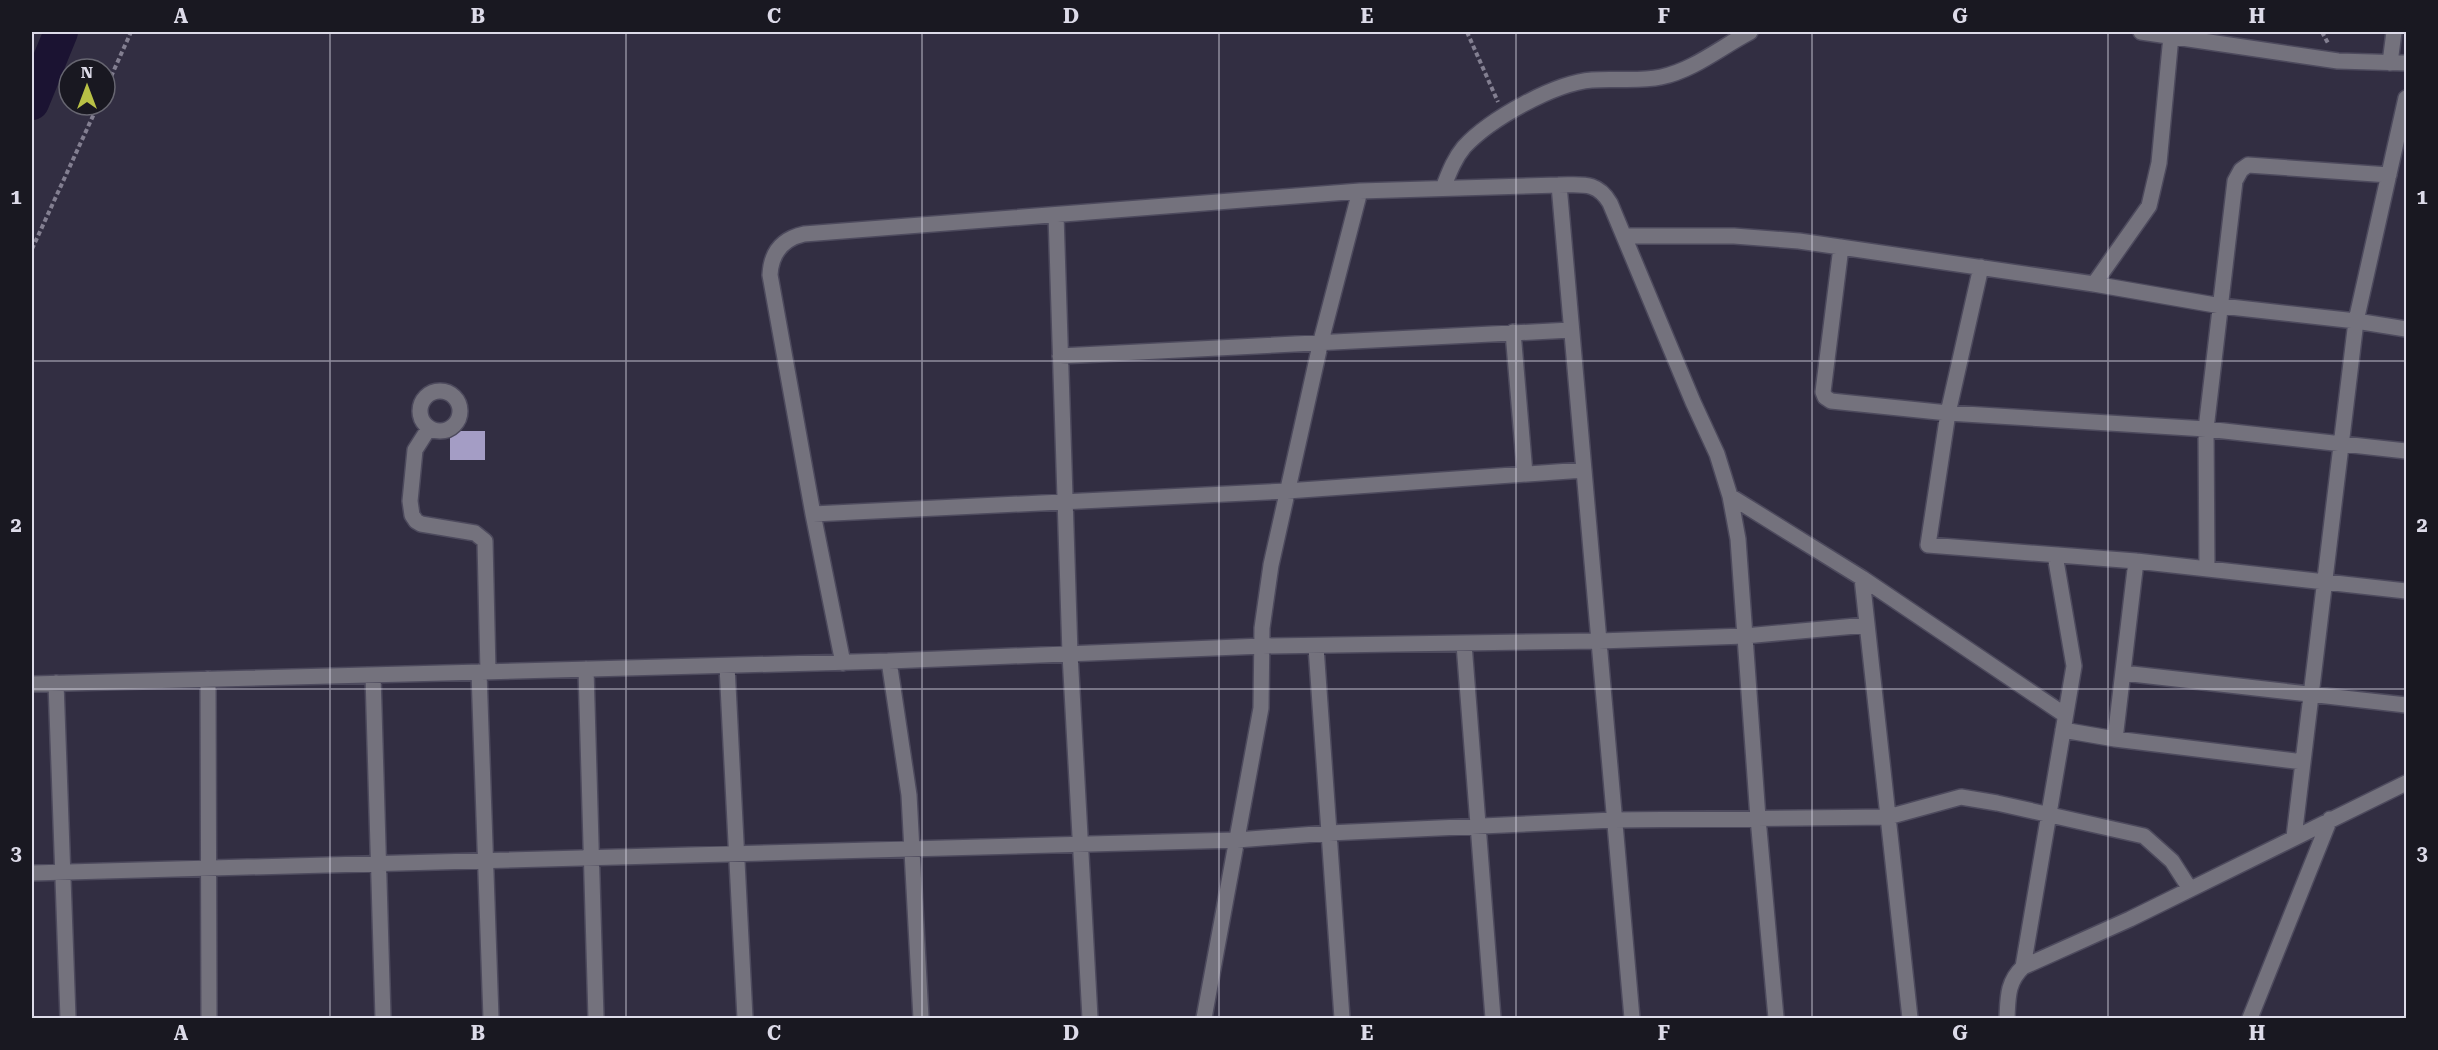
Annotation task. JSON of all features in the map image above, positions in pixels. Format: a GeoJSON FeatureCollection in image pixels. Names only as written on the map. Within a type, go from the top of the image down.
{"type":"FeatureCollection","features":[{"type":"Feature","properties":{"kind":"street"},"geometry":{"type":"LineString","coordinates":[[1443,188],[1452,164],[1464,147],[1481,132],[1545,93],[1566,85],[1591,80],[1660,77],[1679,72],[1697,64],[1750,32]]}},
{"type":"Feature","properties":{"kind":"street"},"geometry":{"type":"LineString","coordinates":[[2141,32],[2338,61],[2406,63]]}},
{"type":"Feature","properties":{"kind":"street"},"geometry":{"type":"LineString","coordinates":[[2390,63],[2394,32]]}},
{"type":"Feature","properties":{"kind":"street"},"geometry":{"type":"LineString","coordinates":[[2094,284],[2149,206],[2159,163],[2171,36]]}},
{"type":"Feature","properties":{"kind":"street"},"geometry":{"type":"LineString","coordinates":[[2294,837],[2356,321],[2406,98]]}},
{"type":"Feature","properties":{"kind":"street"},"geometry":{"type":"LineString","coordinates":[[2207,569],[2206,429],[2235,181],[2241,170],[2248,165],[2389,175]]}},
{"type":"Feature","properties":{"kind":"street"},"geometry":{"type":"LineString","coordinates":[[1559,185],[1632,1018]]}},
{"type":"Feature","properties":{"kind":"street"},"geometry":{"type":"LineString","coordinates":[[843,663],[813,514],[770,275],[770,265],[778,248],[786,241],[804,234],[1360,191],[1559,185],[1588,185],[1599,189],[1610,203],[1717,454],[1730,496],[1738,539],[1758,818],[1776,1018]]}},
{"type":"Feature","properties":{"kind":"street"},"geometry":{"type":"LineString","coordinates":[[1204,1018],[1261,708],[1262,628],[1270,565],[1321,341],[1360,191]]}},
{"type":"Feature","properties":{"kind":"street"},"geometry":{"type":"LineString","coordinates":[[1056,216],[1070,654],[1090,1018]]}},
{"type":"Feature","properties":{"kind":"street"},"geometry":{"type":"LineString","coordinates":[[1624,236],[1734,236],[1799,241],[2094,284],[2221,306],[2406,329]]}},
{"type":"Feature","properties":{"kind":"street"},"geometry":{"type":"LineString","coordinates":[[1842,248],[1823,392],[1825,397],[1831,401],[1947,413],[2206,429],[2406,451]]}},
{"type":"Feature","properties":{"kind":"street"},"geometry":{"type":"LineString","coordinates":[[1982,267],[1947,413],[1928,545],[2136,561],[2406,591]]}},
{"type":"Feature","properties":{"kind":"street"},"geometry":{"type":"LineString","coordinates":[[1060,356],[1572,330]]}},
{"type":"Feature","properties":{"kind":"street"},"geometry":{"type":"LineString","coordinates":[[1513,332],[1525,474]]}},
{"type":"Feature","properties":{"kind":"street"},"geometry":{"type":"LineString","coordinates":[[429,428],[415,450],[410,507],[416,521],[475,533],[484,541],[486,861],[491,1018]]}},
{"type":"Feature","properties":{"kind":"street"},"geometry":{"type":"LineString","coordinates":[[813,514],[1287,490],[1584,470]]}},
{"type":"Feature","properties":{"kind":"street"},"geometry":{"type":"LineString","coordinates":[[1730,496],[1862,578],[2064,722],[2115,739],[2303,762]]}},
{"type":"Feature","properties":{"kind":"street"},"geometry":{"type":"LineString","coordinates":[[2023,967],[2074,666],[2055,555]]}},
{"type":"Feature","properties":{"kind":"street"},"geometry":{"type":"LineString","coordinates":[[2115,739],[2136,561]]}},
{"type":"Feature","properties":{"kind":"street"},"geometry":{"type":"LineString","coordinates":[[1862,578],[1910,1018]]}},
{"type":"Feature","properties":{"kind":"street"},"geometry":{"type":"LineString","coordinates":[[32,684],[889,662],[1263,646],[1599,641],[1745,636],[1867,625]]}},
{"type":"Feature","properties":{"kind":"street"},"geometry":{"type":"LineString","coordinates":[[1464,644],[1493,1018]]}},
{"type":"Feature","properties":{"kind":"street"},"geometry":{"type":"LineString","coordinates":[[1316,646],[1342,1018]]}},
{"type":"Feature","properties":{"kind":"street"},"geometry":{"type":"LineString","coordinates":[[889,662],[909,795],[921,1018]]}},
{"type":"Feature","properties":{"kind":"street"},"geometry":{"type":"LineString","coordinates":[[727,666],[745,1018]]}},
{"type":"Feature","properties":{"kind":"street"},"geometry":{"type":"LineString","coordinates":[[586,669],[596,1018]]}},
{"type":"Feature","properties":{"kind":"street"},"geometry":{"type":"LineString","coordinates":[[2123,673],[2406,705]]}},
{"type":"Feature","properties":{"kind":"street"},"geometry":{"type":"LineString","coordinates":[[373,675],[383,1018]]}},
{"type":"Feature","properties":{"kind":"street"},"geometry":{"type":"LineString","coordinates":[[208,679],[209,1018]]}},
{"type":"Feature","properties":{"kind":"street"},"geometry":{"type":"LineString","coordinates":[[56,683],[68,1018]]}},
{"type":"Feature","properties":{"kind":"street"},"geometry":{"type":"LineString","coordinates":[[2007,1018],[2009,986],[2014,975],[2023,967],[2130,919],[2406,783]]}},
{"type":"Feature","properties":{"kind":"street"},"geometry":{"type":"LineString","coordinates":[[32,873],[1237,840],[1329,833],[1614,820],[1888,816],[1960,797],[1997,803],[2144,836],[2172,861],[2190,889]]}},
{"type":"Feature","properties":{"kind":"street"},"geometry":{"type":"LineString","coordinates":[[2250,1018],[2330,819]]}},
{"type":"Feature","properties":{"kind":"path"},"geometry":{"type":"LineString","coordinates":[[117,63],[131,32]]}},
{"type":"Feature","properties":{"kind":"path"},"geometry":{"type":"LineString","coordinates":[[1467,32],[1504,117]]}},
{"type":"Feature","properties":{"kind":"path"},"geometry":{"type":"LineString","coordinates":[[32,249],[92,117]]}},
{"type":"Feature","properties":{"kind":"building"},"geometry":{"type":"Polygon","coordinates":[[[450,431],[485,431],[485,460],[450,460],[450,431]]]}},
{"type":"Feature","properties":{"kind":"waterway"},"geometry":{"type":"LineString","coordinates":[[32,103],[61,32]]}}]}
